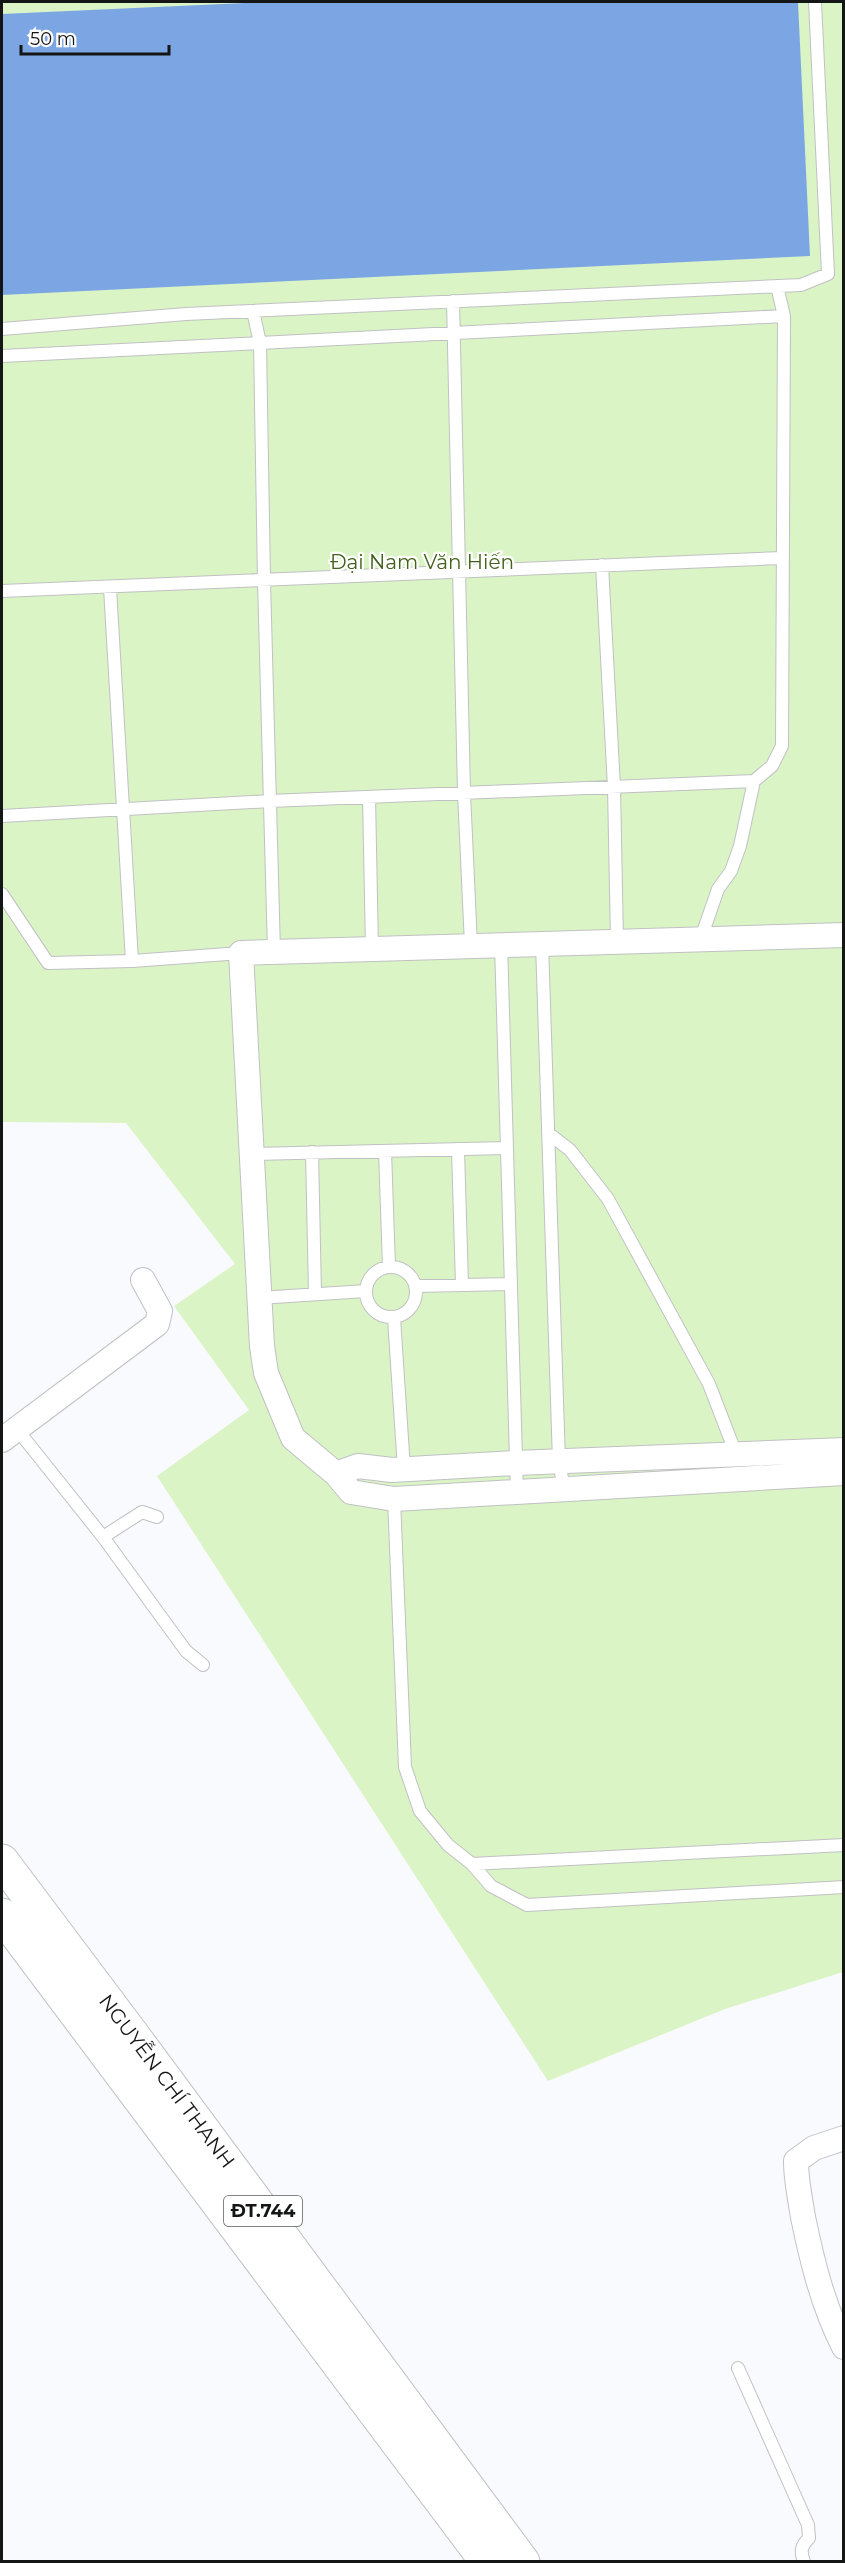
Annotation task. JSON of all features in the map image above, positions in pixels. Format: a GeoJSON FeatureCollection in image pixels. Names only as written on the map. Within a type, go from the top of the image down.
{"type":"FeatureCollection","features":[{"type":"Feature","properties":{"kind":"main road","name":"NGUYỄN CHÍ THANH"},"geometry":{"type":"LineString","coordinates":[[2,1861],[291,2275],[487,2562]]}},
{"type":"Feature","properties":{"kind":"main road","name":"NGUYỄN CHÍ THANH"},"geometry":{"type":"LineString","coordinates":[[2,1915],[523,2562]]}},
{"type":"Feature","properties":{"kind":"street"},"geometry":{"type":"LineString","coordinates":[[843,935],[241,953],[261,1346],[266,1373],[293,1438],[336,1474],[351,1492],[394,1498],[517,1493],[843,1473]]}},
{"type":"Feature","properties":{"kind":"street"},"geometry":{"type":"LineString","coordinates":[[9,1434],[157,1324],[160,1311],[143,1281]]}},
{"type":"Feature","properties":{"kind":"street"},"geometry":{"type":"LineString","coordinates":[[336,1474],[358,1466],[404,1469],[843,1450]]}},
{"type":"Feature","properties":{"kind":"street"},"geometry":{"type":"LineString","coordinates":[[843,2138],[814,2148],[796,2161],[796,2177],[811,2253],[831,2322],[843,2347]]}},
{"type":"Feature","properties":{"kind":"lane"},"geometry":{"type":"LineString","coordinates":[[2,329],[186,314],[801,285],[828,273],[814,2]]}},
{"type":"Feature","properties":{"kind":"lane"},"geometry":{"type":"LineString","coordinates":[[700,941],[718,889],[734,862],[754,781],[772,766],[782,746],[784,316],[777,286]]}},
{"type":"Feature","properties":{"kind":"lane"},"geometry":{"type":"LineString","coordinates":[[453,301],[456,334],[464,793],[471,945]]}},
{"type":"Feature","properties":{"kind":"lane"},"geometry":{"type":"LineString","coordinates":[[253,311],[260,343],[274,952]]}},
{"type":"Feature","properties":{"kind":"lane"},"geometry":{"type":"LineString","coordinates":[[2,356],[784,316]]}},
{"type":"Feature","properties":{"kind":"lane"},"geometry":{"type":"LineString","coordinates":[[2,591],[782,558]]}},
{"type":"Feature","properties":{"kind":"lane"},"geometry":{"type":"LineString","coordinates":[[602,565],[614,787],[617,942]]}},
{"type":"Feature","properties":{"kind":"lane"},"geometry":{"type":"LineString","coordinates":[[110,588],[132,961]]}},
{"type":"Feature","properties":{"kind":"lane"},"geometry":{"type":"LineString","coordinates":[[2,816],[270,801],[754,781]]}},
{"type":"Feature","properties":{"kind":"lane"},"geometry":{"type":"LineString","coordinates":[[369,797],[372,949]]}},
{"type":"Feature","properties":{"kind":"lane"},"geometry":{"type":"LineString","coordinates":[[2,894],[48,963],[132,961],[241,953]]}},
{"type":"Feature","properties":{"kind":"lane"},"geometry":{"type":"LineString","coordinates":[[501,944],[517,1493]]}},
{"type":"Feature","properties":{"kind":"lane"},"geometry":{"type":"LineString","coordinates":[[542,944],[559,1461],[564,1490]]}},
{"type":"Feature","properties":{"kind":"lane"},"geometry":{"type":"LineString","coordinates":[[548,1133],[570,1150],[608,1199],[710,1384],[736,1454]]}},
{"type":"Feature","properties":{"kind":"lane"},"geometry":{"type":"LineString","coordinates":[[252,1154],[506,1148]]}},
{"type":"Feature","properties":{"kind":"lane"},"geometry":{"type":"LineString","coordinates":[[458,1149],[462,1285]]}},
{"type":"Feature","properties":{"kind":"lane"},"geometry":{"type":"LineString","coordinates":[[385,1151],[389,1267]]}},
{"type":"Feature","properties":{"kind":"lane"},"geometry":{"type":"LineString","coordinates":[[312,1152],[315,1294]]}},
{"type":"Feature","properties":{"kind":"lane"},"geometry":{"type":"LineString","coordinates":[[389,1267],[406,1271],[416,1286],[417,1294],[410,1311],[394,1318],[385,1317],[370,1307],[366,1291],[373,1275],[389,1267]]}},
{"type":"Feature","properties":{"kind":"lane"},"geometry":{"type":"LineString","coordinates":[[416,1286],[510,1284]]}},
{"type":"Feature","properties":{"kind":"lane"},"geometry":{"type":"LineString","coordinates":[[259,1298],[366,1291]]}},
{"type":"Feature","properties":{"kind":"lane"},"geometry":{"type":"LineString","coordinates":[[394,1318],[404,1469]]}},
{"type":"Feature","properties":{"kind":"lane"},"geometry":{"type":"LineString","coordinates":[[9,1434],[103,1537],[186,1651],[203,1665]]}},
{"type":"Feature","properties":{"kind":"lane"},"geometry":{"type":"LineString","coordinates":[[394,1498],[405,1767],[420,1811],[448,1845],[472,1864],[490,1886],[527,1905],[843,1887]]}},
{"type":"Feature","properties":{"kind":"lane"},"geometry":{"type":"LineString","coordinates":[[103,1537],[142,1512],[157,1517]]}},
{"type":"Feature","properties":{"kind":"lane"},"geometry":{"type":"LineString","coordinates":[[472,1864],[843,1845]]}},
{"type":"Feature","properties":{"kind":"lane"},"geometry":{"type":"LineString","coordinates":[[738,2368],[808,2525],[809,2538],[803,2545],[801,2553],[804,2562]]}},
{"type":"Feature","properties":{"kind":"green space","name":"Đại Nam Văn Hiến"},"geometry":{"type":"Polygon","coordinates":[[[2,2],[843,2],[843,1972],[725,2009],[548,2081],[157,1476],[249,1410],[174,1306],[235,1264],[126,1123],[2,1122],[2,2]]]}},
{"type":"Feature","properties":{"kind":"water"},"geometry":{"type":"Polygon","coordinates":[[[269,2],[798,2],[810,256],[2,295],[2,14],[269,2]]]}}]}
